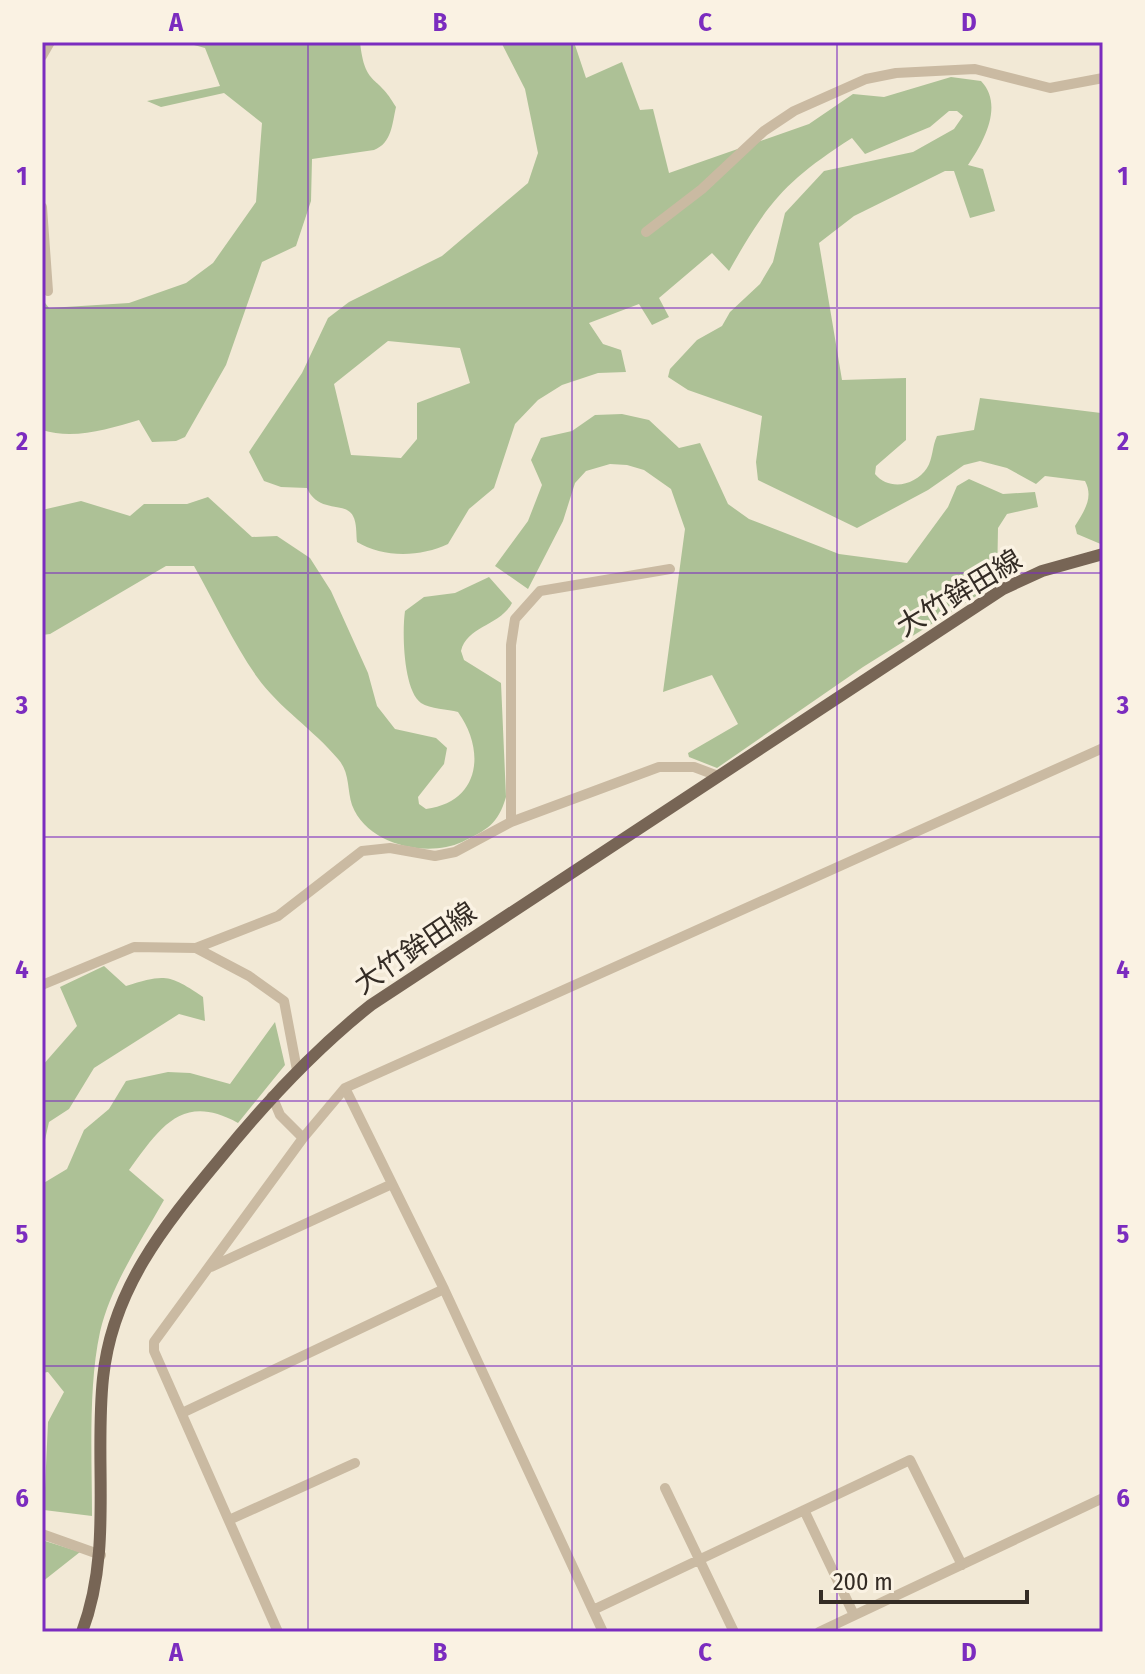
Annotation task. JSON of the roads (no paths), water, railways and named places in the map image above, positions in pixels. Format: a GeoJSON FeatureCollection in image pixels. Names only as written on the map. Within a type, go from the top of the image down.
{"type":"FeatureCollection","features":[{"type":"Feature","properties":{"kind":"main road","name":"大竹鉾田線"},"geometry":{"type":"LineString","coordinates":[[82,1632],[101,1555],[103,1380],[120,1306],[154,1240],[272,1096],[371,1005],[1003,589],[1042,571],[1103,554]]}},
{"type":"Feature","properties":{"kind":"street"},"geometry":{"type":"LineString","coordinates":[[42,56],[50,42]]}},
{"type":"Feature","properties":{"kind":"street"},"geometry":{"type":"LineString","coordinates":[[646,232],[702,189],[764,131],[794,111],[866,79],[896,73],[975,69],[1050,88],[1103,78]]}},
{"type":"Feature","properties":{"kind":"street"},"geometry":{"type":"LineString","coordinates":[[42,207],[48,291]]}},
{"type":"Feature","properties":{"kind":"street"},"geometry":{"type":"LineString","coordinates":[[511,822],[511,645],[515,619],[540,591],[670,569]]}},
{"type":"Feature","properties":{"kind":"street"},"geometry":{"type":"LineString","coordinates":[[278,1632],[154,1351],[154,1342],[303,1138],[345,1088],[1103,748]]}},
{"type":"Feature","properties":{"kind":"street"},"geometry":{"type":"LineString","coordinates":[[42,985],[134,947],[196,948],[278,916],[362,851],[390,848],[426,855],[448,854],[511,822],[659,767],[694,767],[718,776]]}},
{"type":"Feature","properties":{"kind":"street"},"geometry":{"type":"LineString","coordinates":[[990,793],[1002,794]]}},
{"type":"Feature","properties":{"kind":"street"},"geometry":{"type":"LineString","coordinates":[[196,948],[249,976],[284,1001],[297,1070]]}},
{"type":"Feature","properties":{"kind":"street"},"geometry":{"type":"LineString","coordinates":[[345,1088],[444,1289],[603,1632]]}},
{"type":"Feature","properties":{"kind":"street"},"geometry":{"type":"LineString","coordinates":[[272,1096],[280,1115],[303,1138]]}},
{"type":"Feature","properties":{"kind":"street"},"geometry":{"type":"LineString","coordinates":[[210,1267],[392,1184]]}},
{"type":"Feature","properties":{"kind":"street"},"geometry":{"type":"LineString","coordinates":[[182,1413],[444,1289]]}},
{"type":"Feature","properties":{"kind":"street"},"geometry":{"type":"LineString","coordinates":[[593,1610],[910,1460],[962,1565]]}},
{"type":"Feature","properties":{"kind":"street"},"geometry":{"type":"LineString","coordinates":[[229,1520],[355,1463]]}},
{"type":"Feature","properties":{"kind":"street"},"geometry":{"type":"LineString","coordinates":[[665,1488],[734,1632]]}},
{"type":"Feature","properties":{"kind":"street"},"geometry":{"type":"LineString","coordinates":[[819,1632],[1103,1498]]}},
{"type":"Feature","properties":{"kind":"street"},"geometry":{"type":"LineString","coordinates":[[804,1510],[854,1615]]}},
{"type":"Feature","properties":{"kind":"street"},"geometry":{"type":"LineString","coordinates":[[42,1534],[101,1555]]}}]}
